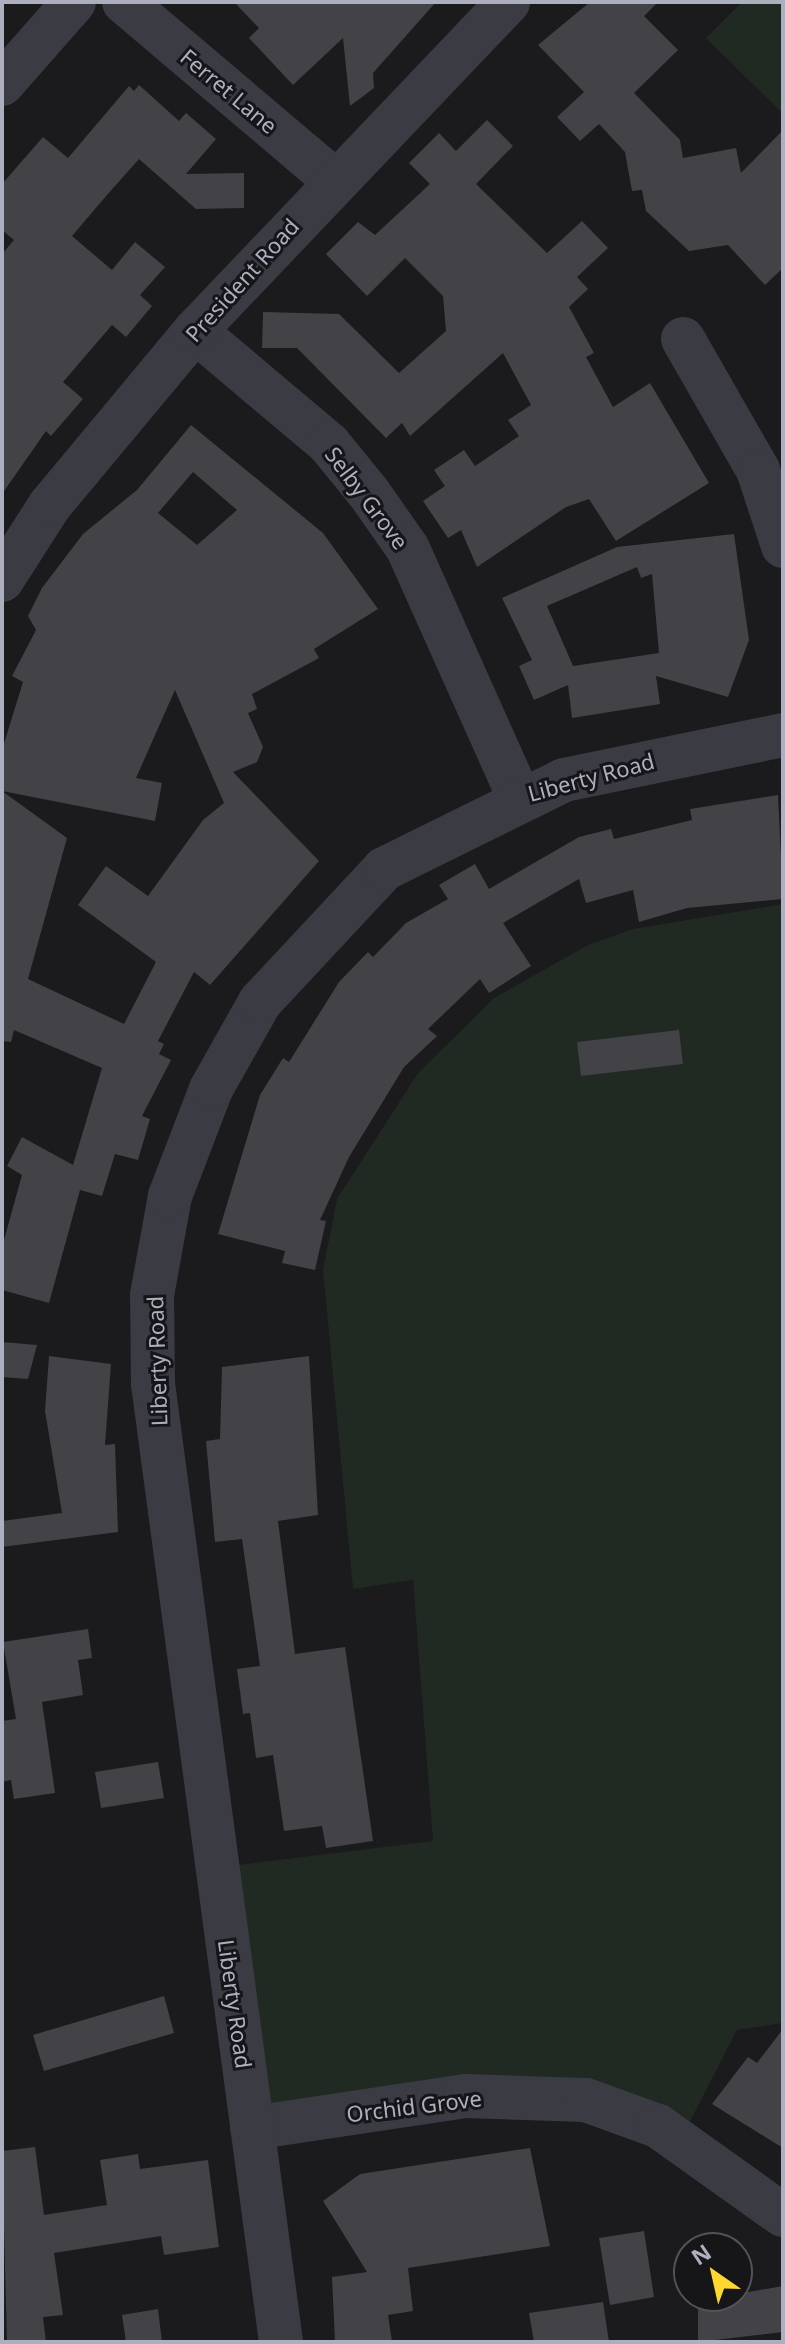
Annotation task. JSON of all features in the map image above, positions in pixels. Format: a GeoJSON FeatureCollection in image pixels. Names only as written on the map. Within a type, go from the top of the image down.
{"type":"FeatureCollection","features":[{"type":"Feature","properties":{"kind":"street"},"geometry":{"type":"LineString","coordinates":[[2,84],[74,2]]}},
{"type":"Feature","properties":{"kind":"street","name":"Ferret Lane"},"geometry":{"type":"LineString","coordinates":[[124,2],[334,180]]}},
{"type":"Feature","properties":{"kind":"street","name":"President Road"},"geometry":{"type":"LineString","coordinates":[[2,580],[50,505],[195,331],[334,180],[508,2]]}},
{"type":"Feature","properties":{"kind":"street","name":"Selby Grove"},"geometry":{"type":"LineString","coordinates":[[195,331],[329,444],[369,493],[408,549],[519,797]]}},
{"type":"Feature","properties":{"kind":"street"},"geometry":{"type":"LineString","coordinates":[[683,339],[758,470],[783,546]]}},
{"type":"Feature","properties":{"kind":"street","name":"Liberty Road"},"geometry":{"type":"LineString","coordinates":[[281,2342],[153,1384],[157,1254],[170,1196],[211,1089],[288,965],[384,869],[519,797],[606,770],[783,735]]}},
{"type":"Feature","properties":{"kind":"street","name":"Orchid Grove"},"geometry":{"type":"LineString","coordinates":[[252,2128],[466,2096],[586,2100],[658,2126],[783,2215]]}},
{"type":"Feature","properties":{"kind":"shaded area"},"geometry":{"type":"Polygon","coordinates":[[[742,2],[783,2],[783,114],[706,38],[742,2]]]}},
{"type":"Feature","properties":{"kind":"shaded area"},"geometry":{"type":"Polygon","coordinates":[[[783,904],[783,2023],[737,2030],[682,2137],[587,2099],[251,2126],[214,1868],[433,1841],[413,1580],[353,1589],[323,1269],[337,1199],[418,1073],[494,998],[588,945],[633,929],[783,904]]]}},
{"type":"Feature","properties":{"kind":"building"},"geometry":{"type":"Polygon","coordinates":[[[234,2],[436,2],[373,73],[374,88],[350,106],[343,38],[293,85],[249,38],[259,28],[234,2]]]}},
{"type":"Feature","properties":{"kind":"building"},"geometry":{"type":"Polygon","coordinates":[[[590,2],[658,2],[644,16],[678,50],[634,93],[680,140],[683,158],[736,148],[741,173],[783,130],[783,268],[765,285],[728,245],[689,251],[646,211],[642,190],[632,191],[625,152],[599,124],[580,141],[557,117],[584,92],[538,45],[590,2]]]}},
{"type":"Feature","properties":{"kind":"building"},"geometry":{"type":"Polygon","coordinates":[[[139,85],[179,121],[186,113],[216,139],[186,174],[244,173],[244,208],[196,209],[139,159],[72,236],[112,270],[135,242],[165,267],[140,295],[152,306],[126,337],[112,325],[63,382],[83,399],[51,436],[46,431],[2,494],[2,254],[14,240],[2,230],[2,184],[43,137],[68,158],[129,86],[134,91],[139,85]]]}},
{"type":"Feature","properties":{"kind":"building"},"geometry":{"type":"Polygon","coordinates":[[[487,120],[513,146],[476,184],[547,253],[582,221],[608,248],[577,277],[588,289],[569,307],[594,353],[586,357],[613,407],[650,383],[709,483],[616,541],[589,499],[566,507],[477,567],[461,530],[448,538],[423,501],[445,486],[434,470],[464,450],[475,466],[519,436],[508,420],[531,405],[503,353],[410,436],[402,423],[386,438],[297,348],[262,348],[263,312],[339,314],[399,373],[446,331],[443,296],[405,258],[367,296],[326,254],[358,222],[375,235],[430,184],[409,163],[439,133],[456,151],[487,120]]]}},
{"type":"Feature","properties":{"kind":"building"},"geometry":{"type":"Polygon","coordinates":[[[191,425],[323,533],[378,609],[314,649],[319,658],[252,694],[257,709],[248,713],[263,747],[257,762],[233,772],[319,861],[210,985],[194,972],[158,1041],[164,1044],[159,1054],[171,1060],[142,1116],[150,1119],[138,1160],[115,1154],[102,1196],[80,1190],[49,1303],[2,1290],[2,1247],[22,1175],[7,1166],[22,1137],[73,1165],[102,1068],[14,1030],[11,1042],[2,1041],[2,791],[2,750],[23,682],[12,676],[36,630],[28,616],[42,588],[83,534],[137,490],[191,425]],[[193,472],[158,513],[197,545],[237,510],[193,472]],[[175,690],[136,778],[162,783],[155,821],[2,791],[67,838],[28,979],[124,1024],[156,962],[78,905],[106,866],[148,896],[203,820],[224,803],[175,690]]]}},
{"type":"Feature","properties":{"kind":"building"},"geometry":{"type":"Polygon","coordinates":[[[734,534],[749,640],[728,697],[656,676],[660,704],[572,718],[568,685],[534,700],[519,666],[532,660],[502,598],[617,547],[734,534]],[[637,567],[547,606],[573,666],[659,653],[652,574],[641,578],[637,567]]]}},
{"type":"Feature","properties":{"kind":"building"},"geometry":{"type":"Polygon","coordinates":[[[778,795],[783,899],[687,908],[639,922],[633,890],[586,903],[579,879],[503,923],[531,966],[489,993],[480,979],[428,1029],[437,1036],[404,1067],[349,1157],[320,1220],[326,1221],[315,1270],[282,1263],[285,1251],[218,1234],[260,1095],[283,1058],[289,1062],[339,982],[368,952],[373,957],[406,923],[448,899],[439,885],[475,864],[489,889],[579,837],[611,829],[614,839],[692,820],[690,809],[778,795]]]}},
{"type":"Feature","properties":{"kind":"building"},"geometry":{"type":"Polygon","coordinates":[[[679,1030],[683,1064],[581,1076],[577,1042],[679,1030]]]}},
{"type":"Feature","properties":{"kind":"building"},"geometry":{"type":"Polygon","coordinates":[[[2,1342],[37,1345],[28,1379],[2,1377],[2,1342]]]}},
{"type":"Feature","properties":{"kind":"building"},"geometry":{"type":"Polygon","coordinates":[[[49,1356],[111,1364],[105,1445],[115,1444],[118,1532],[2,1547],[2,1521],[62,1513],[45,1411],[49,1356]]]}},
{"type":"Feature","properties":{"kind":"building"},"geometry":{"type":"Polygon","coordinates":[[[309,1356],[318,1515],[278,1521],[295,1654],[345,1647],[373,1841],[326,1848],[322,1826],[284,1831],[273,1755],[256,1758],[250,1713],[243,1714],[237,1669],[260,1666],[242,1539],[215,1542],[206,1441],[220,1439],[222,1367],[309,1356]]]}},
{"type":"Feature","properties":{"kind":"building"},"geometry":{"type":"Polygon","coordinates":[[[88,1629],[92,1658],[78,1660],[83,1695],[42,1702],[55,1793],[14,1799],[11,1780],[2,1782],[2,1721],[16,1719],[3,1642],[88,1629]]]}},
{"type":"Feature","properties":{"kind":"building"},"geometry":{"type":"Polygon","coordinates":[[[158,1762],[164,1798],[101,1808],[95,1772],[158,1762]]]}},
{"type":"Feature","properties":{"kind":"building"},"geometry":{"type":"Polygon","coordinates":[[[164,1996],[174,2033],[44,2071],[33,2035],[164,1996]]]}},
{"type":"Feature","properties":{"kind":"building"},"geometry":{"type":"Polygon","coordinates":[[[783,2029],[783,2148],[712,2104],[748,2057],[757,2063],[783,2029]]]}},
{"type":"Feature","properties":{"kind":"building"},"geometry":{"type":"Polygon","coordinates":[[[35,2147],[44,2215],[107,2205],[100,2160],[138,2154],[140,2169],[208,2160],[219,2247],[164,2255],[161,2236],[54,2253],[63,2315],[43,2317],[46,2342],[7,2342],[2,2151],[35,2147]]]}},
{"type":"Feature","properties":{"kind":"building"},"geometry":{"type":"Polygon","coordinates":[[[530,2148],[550,2246],[408,2268],[413,2311],[388,2315],[392,2342],[335,2342],[332,2277],[367,2272],[323,2201],[360,2174],[530,2148]]]}},
{"type":"Feature","properties":{"kind":"building"},"geometry":{"type":"Polygon","coordinates":[[[644,2231],[654,2297],[610,2305],[599,2238],[644,2231]]]}},
{"type":"Feature","properties":{"kind":"building"},"geometry":{"type":"Polygon","coordinates":[[[783,2286],[783,2332],[698,2342],[698,2312],[753,2312],[753,2291],[783,2286]]]}},
{"type":"Feature","properties":{"kind":"building"},"geometry":{"type":"Polygon","coordinates":[[[603,2302],[609,2342],[534,2342],[529,2313],[603,2302]]]}},
{"type":"Feature","properties":{"kind":"building"},"geometry":{"type":"Polygon","coordinates":[[[158,2309],[162,2342],[126,2342],[122,2315],[158,2309]]]}}]}
